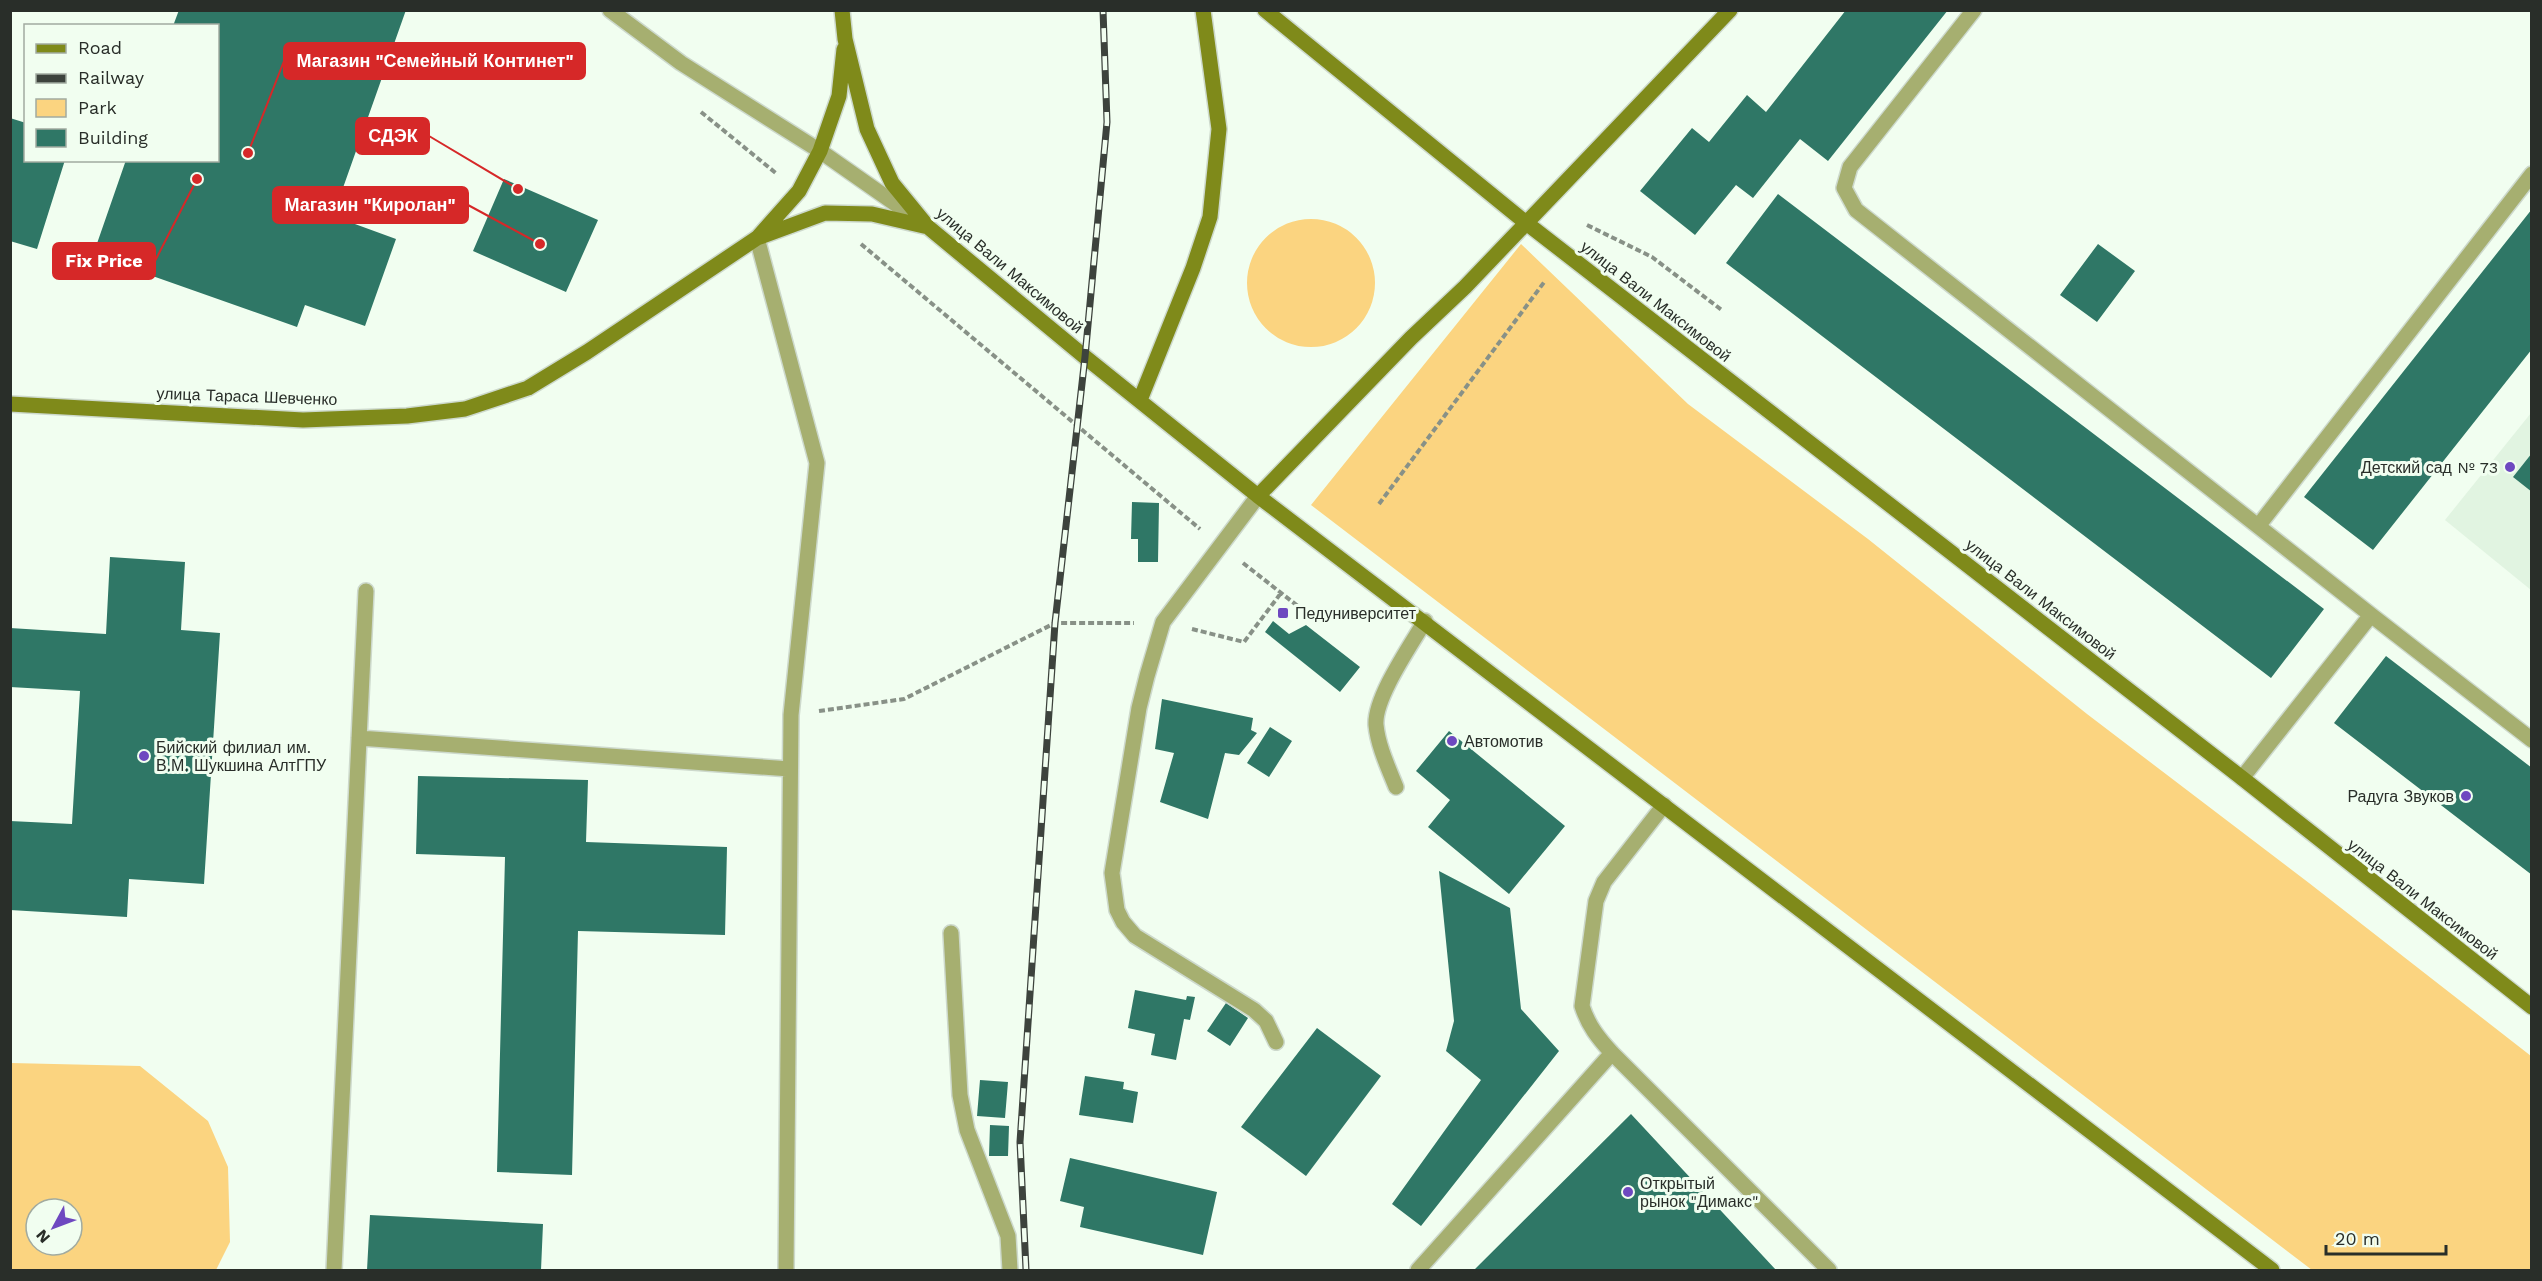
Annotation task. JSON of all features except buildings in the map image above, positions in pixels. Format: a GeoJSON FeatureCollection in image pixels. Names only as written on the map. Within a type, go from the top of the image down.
{"type":"FeatureCollection","features":[{"type":"Feature","properties":{"kind":"main road","name":"улица Вали Максимовой"},"geometry":{"type":"LineString","coordinates":[[842,10],[845,39],[867,129],[892,183],[928,227],[1258,496],[1425,621],[2272,1270]]}},
{"type":"Feature","properties":{"kind":"main road"},"geometry":{"type":"LineString","coordinates":[[1140,400],[1193,268],[1210,217],[1219,129],[1203,10]]}},
{"type":"Feature","properties":{"kind":"main road","name":"улица Вали Максимовой"},"geometry":{"type":"LineString","coordinates":[[1265,10],[1525,222],[2242,778],[2532,1007]]}},
{"type":"Feature","properties":{"kind":"main road"},"geometry":{"type":"LineString","coordinates":[[1258,496],[1411,338],[1465,287],[1730,10]]}},
{"type":"Feature","properties":{"kind":"main road","name":"улица Тараса Шевченко"},"geometry":{"type":"LineString","coordinates":[[758,238],[799,191],[820,152],[839,96],[845,39]]}},
{"type":"Feature","properties":{"kind":"main road","name":"улица Тараса Шевченко"},"geometry":{"type":"LineString","coordinates":[[10,404],[303,420],[407,416],[465,409],[528,388],[588,352],[758,238],[825,213],[872,214],[928,227]]}},
{"type":"Feature","properties":{"kind":"lane"},"geometry":{"type":"LineString","coordinates":[[610,10],[681,63],[820,152],[928,227]]}},
{"type":"Feature","properties":{"kind":"lane"},"geometry":{"type":"LineString","coordinates":[[1974,10],[1850,167],[1844,188],[1856,210],[2532,740]]}},
{"type":"Feature","properties":{"kind":"lane"},"geometry":{"type":"LineString","coordinates":[[2259,525],[2532,174]]}},
{"type":"Feature","properties":{"kind":"lane"},"geometry":{"type":"LineString","coordinates":[[758,238],[817,463],[791,715],[786,1270]]}},
{"type":"Feature","properties":{"kind":"lane"},"geometry":{"type":"LineString","coordinates":[[1258,496],[1163,622],[1139,708],[1112,873],[1117,910],[1123,922],[1135,936],[1254,1010],[1266,1021],[1276,1042]]}},
{"type":"Feature","properties":{"kind":"lane"},"geometry":{"type":"LineString","coordinates":[[334,1270],[366,591]]}},
{"type":"Feature","properties":{"kind":"lane"},"geometry":{"type":"LineString","coordinates":[[2242,778],[2371,615]]}},
{"type":"Feature","properties":{"kind":"lane"},"geometry":{"type":"LineString","coordinates":[[1396,786],[1379,743],[1375,723],[1379,701],[1425,621]]}},
{"type":"Feature","properties":{"kind":"lane"},"geometry":{"type":"LineString","coordinates":[[359,738],[790,769]]}},
{"type":"Feature","properties":{"kind":"lane"},"geometry":{"type":"LineString","coordinates":[[1664,805],[1604,882],[1593,915],[1582,1006],[1595,1036],[1829,1270]]}},
{"type":"Feature","properties":{"kind":"lane"},"geometry":{"type":"LineString","coordinates":[[951,933],[960,1095],[967,1130],[1008,1236],[1010,1270]]}},
{"type":"Feature","properties":{"kind":"lane"},"geometry":{"type":"LineString","coordinates":[[1418,1270],[1612,1053]]}},
{"type":"Feature","properties":{"kind":"path"},"geometry":{"type":"LineString","coordinates":[[693,106],[799,191]]}},
{"type":"Feature","properties":{"kind":"path"},"geometry":{"type":"LineString","coordinates":[[1587,225],[1652,257],[1723,311]]}},
{"type":"Feature","properties":{"kind":"path"},"geometry":{"type":"LineString","coordinates":[[861,243],[1220,546],[1299,607]]}},
{"type":"Feature","properties":{"kind":"path"},"geometry":{"type":"LineString","coordinates":[[1379,504],[1545,282]]}},
{"type":"Feature","properties":{"kind":"path"},"geometry":{"type":"LineString","coordinates":[[791,715],[904,699],[1054,623],[1163,622],[1244,642],[1281,593]]}},
{"type":"Feature","properties":{"kind":"shaded area","name":"Детский сад № 73"},"geometry":{"type":"Polygon","coordinates":[[[2531,413],[2531,590],[2445,520],[2531,413]]]}},
{"type":"Feature","properties":{"kind":"green space"},"geometry":{"type":"Polygon","coordinates":[[[1311,219],[1335,224],[1356,238],[1370,259],[1375,283],[1370,307],[1356,328],[1335,342],[1311,347],[1287,342],[1266,328],[1252,307],[1247,283],[1252,259],[1266,238],[1287,224],[1311,219]]]}},
{"type":"Feature","properties":{"kind":"green space"},"geometry":{"type":"Polygon","coordinates":[[[1521,244],[1688,404],[1868,539],[2087,714],[2531,1056],[2531,1270],[2312,1270],[1311,505],[1521,244]]]}},
{"type":"Feature","properties":{"kind":"green space"},"geometry":{"type":"Polygon","coordinates":[[[11,1063],[140,1066],[208,1121],[228,1167],[230,1242],[216,1270],[11,1270],[11,1063]]]}},
{"type":"Feature","properties":{"kind":"railway"},"geometry":{"type":"LineString","coordinates":[[1026,1270],[1020,1142],[1055,623],[1085,357],[1107,122],[1103,10]]}},
{"type":"Feature","properties":{"kind":"place","name":"Магазин \"Семейный Континет\""},"geometry":{"type":"Point","coordinates":[248,153]}},
{"type":"Feature","properties":{"kind":"place","name":"Fix Price"},"geometry":{"type":"Point","coordinates":[197,179]}},
{"type":"Feature","properties":{"kind":"place","name":"СДЭК"},"geometry":{"type":"Point","coordinates":[518,189]}},
{"type":"Feature","properties":{"kind":"place","name":"Магазин \"Киролан\""},"geometry":{"type":"Point","coordinates":[540,244]}},
{"type":"Feature","properties":{"kind":"place","name":"Детский сад № 73"},"geometry":{"type":"Point","coordinates":[2510,467]}},
{"type":"Feature","properties":{"kind":"place","name":"Педуниверситет"},"geometry":{"type":"Point","coordinates":[1283,613]}},
{"type":"Feature","properties":{"kind":"place","name":"Автомотив"},"geometry":{"type":"Point","coordinates":[1452,741]}},
{"type":"Feature","properties":{"kind":"place","name":"Бийский филиал им. В.М. Шукшина АлтГПУ"},"geometry":{"type":"Point","coordinates":[144,756]}},
{"type":"Feature","properties":{"kind":"place","name":"Радуга Звуков"},"geometry":{"type":"Point","coordinates":[2466,796]}},
{"type":"Feature","properties":{"kind":"place","name":"Открытый рынок \"Димакс\""},"geometry":{"type":"Point","coordinates":[1628,1192]}}]}
